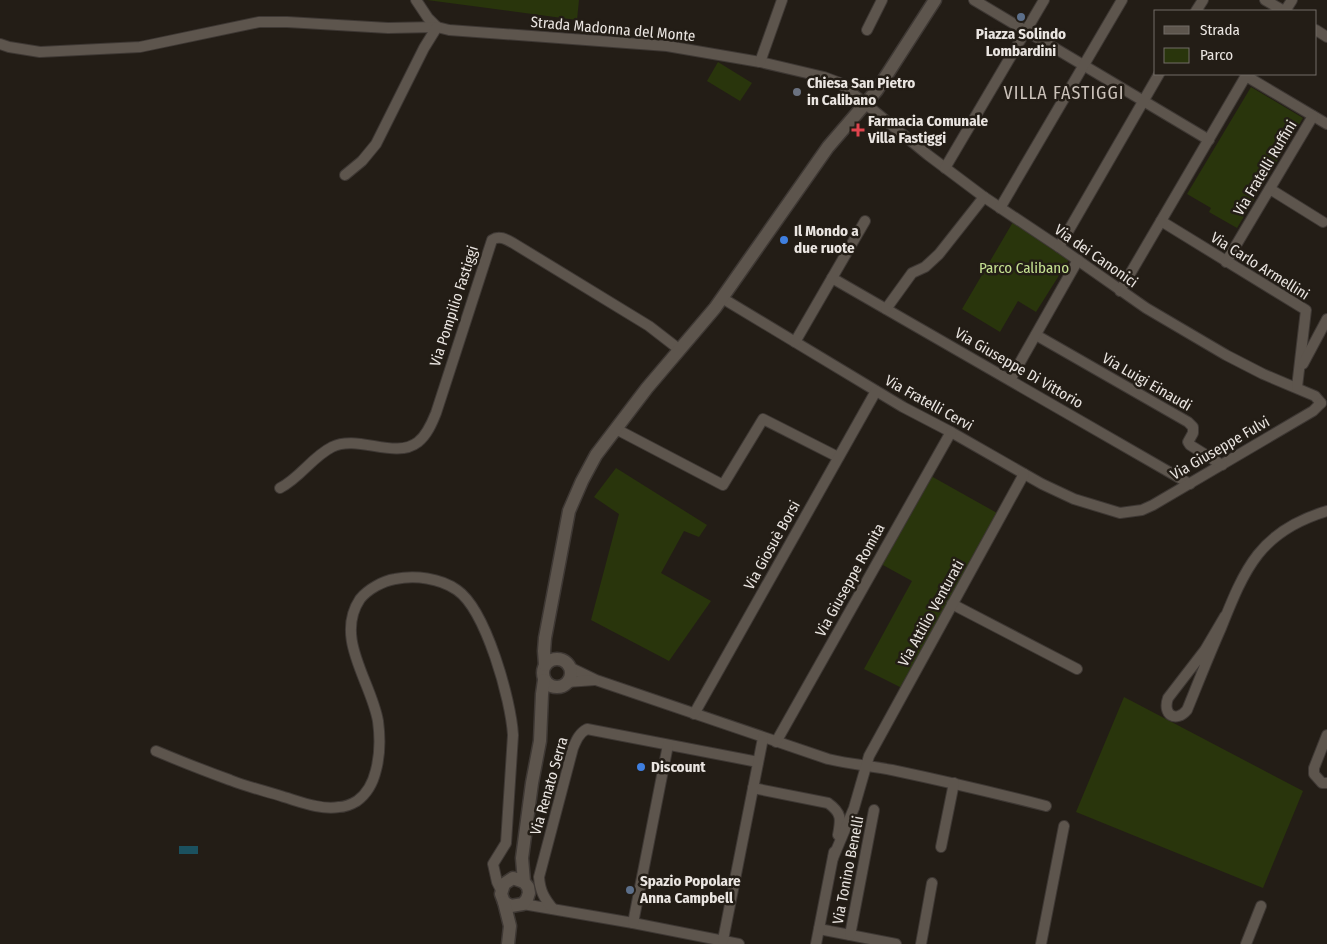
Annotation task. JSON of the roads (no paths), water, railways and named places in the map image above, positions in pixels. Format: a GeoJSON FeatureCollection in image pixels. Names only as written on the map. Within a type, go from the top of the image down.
{"type":"FeatureCollection","features":[{"type":"Feature","properties":{"kind":"street"},"geometry":{"type":"LineString","coordinates":[[345,175],[362,161],[376,144],[424,48],[437,27],[428,18],[416,0]]}},
{"type":"Feature","properties":{"kind":"street"},"geometry":{"type":"LineString","coordinates":[[760,62],[782,0]]}},
{"type":"Feature","properties":{"kind":"street"},"geometry":{"type":"LineString","coordinates":[[867,30],[882,0]]}},
{"type":"Feature","properties":{"kind":"street"},"geometry":{"type":"LineString","coordinates":[[596,680],[568,682],[559,687],[549,684],[543,673],[545,666],[545,638],[569,510],[582,481],[596,455],[647,388],[722,298],[828,147],[877,90],[935,0]]}},
{"type":"Feature","properties":{"kind":"street"},"geometry":{"type":"LineString","coordinates":[[974,0],[1210,140]]}},
{"type":"Feature","properties":{"kind":"street"},"geometry":{"type":"LineString","coordinates":[[945,168],[1044,0]]}},
{"type":"Feature","properties":{"kind":"street"},"geometry":{"type":"LineString","coordinates":[[1000,208],[1122,0]]}},
{"type":"Feature","properties":{"kind":"street"},"geometry":{"type":"LineString","coordinates":[[1265,0],[1283,10]]}},
{"type":"Feature","properties":{"kind":"street","name":"Strada Madonna del Monte"},"geometry":{"type":"LineString","coordinates":[[0,44],[40,52],[140,47],[259,22],[388,28],[437,27],[449,30],[666,46],[760,62],[824,77],[840,83],[865,104]]}},
{"type":"Feature","properties":{"kind":"street"},"geometry":{"type":"LineString","coordinates":[[1059,247],[1158,75]]}},
{"type":"Feature","properties":{"kind":"street"},"geometry":{"type":"LineString","coordinates":[[1120,291],[1210,140],[1246,75],[1327,124]]}},
{"type":"Feature","properties":{"kind":"street","name":"Via dei Canonici"},"geometry":{"type":"LineString","coordinates":[[865,104],[984,197],[1078,260],[1120,291],[1174,326],[1226,355],[1263,374],[1297,387],[1324,403]]}},
{"type":"Feature","properties":{"kind":"street","name":"Via Fratelli Ruffini"},"geometry":{"type":"LineString","coordinates":[[1226,262],[1313,116]]}},
{"type":"Feature","properties":{"kind":"street"},"geometry":{"type":"LineString","coordinates":[[1270,189],[1323,222]]}},
{"type":"Feature","properties":{"kind":"street"},"geometry":{"type":"LineString","coordinates":[[886,309],[912,273],[925,267],[939,254],[984,197]]}},
{"type":"Feature","properties":{"kind":"street"},"geometry":{"type":"LineString","coordinates":[[795,342],[865,221]]}},
{"type":"Feature","properties":{"kind":"street","name":"Via Carlo Armellini"},"geometry":{"type":"LineString","coordinates":[[1160,222],[1306,310],[1297,387]]}},
{"type":"Feature","properties":{"kind":"street","name":"Via Pompilio Fastiggi"},"geometry":{"type":"LineString","coordinates":[[280,488],[289,483],[316,458],[332,447],[349,442],[397,449],[408,447],[418,442],[426,433],[436,413],[492,240],[495,238],[505,238],[649,326],[680,350]]}},
{"type":"Feature","properties":{"kind":"street"},"geometry":{"type":"LineString","coordinates":[[1010,380],[1078,260]]}},
{"type":"Feature","properties":{"kind":"street","name":"Via Giuseppe Di Vittorio"},"geometry":{"type":"LineString","coordinates":[[832,278],[1190,484]]}},
{"type":"Feature","properties":{"kind":"street","name":"Via Fratelli Cervi"},"geometry":{"type":"LineString","coordinates":[[722,298],[903,408],[1024,474],[1074,499],[1120,513],[1131,513]]}},
{"type":"Feature","properties":{"kind":"street"},"geometry":{"type":"LineString","coordinates":[[1300,369],[1327,319]]}},
{"type":"Feature","properties":{"kind":"street","name":"Via Luigi Einaudi"},"geometry":{"type":"LineString","coordinates":[[1036,335],[1188,422],[1192,427],[1192,433],[1188,442],[1190,445],[1222,464]]}},
{"type":"Feature","properties":{"kind":"street","name":"Via Giosuè Borsi"},"geometry":{"type":"LineString","coordinates":[[694,714],[876,391]]}},
{"type":"Feature","properties":{"kind":"street","name":"Via Giuseppe Fulvi"},"geometry":{"type":"LineString","coordinates":[[1131,513],[1142,510],[1190,484],[1324,403]]}},
{"type":"Feature","properties":{"kind":"street"},"geometry":{"type":"LineString","coordinates":[[616,429],[723,485],[763,419],[838,458]]}},
{"type":"Feature","properties":{"kind":"street","name":"Via Giuseppe Romita"},"geometry":{"type":"LineString","coordinates":[[776,742],[950,432]]}},
{"type":"Feature","properties":{"kind":"street","name":"Via Attilio Venturati"},"geometry":{"type":"LineString","coordinates":[[866,766],[869,756],[1024,474]]}},
{"type":"Feature","properties":{"kind":"street"},"geometry":{"type":"LineString","coordinates":[[1225,616],[1205,650],[1168,698],[1165,704],[1170,715],[1182,716],[1187,710],[1236,590],[1249,565],[1260,551],[1290,526],[1310,516],[1327,511]]}},
{"type":"Feature","properties":{"kind":"street"},"geometry":{"type":"LineString","coordinates":[[156,751],[230,781],[306,804],[340,807],[355,802],[366,794],[373,782],[379,742],[378,721],[372,698],[352,647],[350,627],[353,610],[363,596],[374,587],[389,580],[406,576],[435,580],[446,584],[458,590],[468,600],[482,624],[507,696],[512,717],[513,735],[506,843],[493,864],[493,869],[510,886],[528,887],[529,893],[510,926]]}},
{"type":"Feature","properties":{"kind":"street"},"geometry":{"type":"LineString","coordinates":[[952,604],[1077,670]]}},
{"type":"Feature","properties":{"kind":"street"},"geometry":{"type":"LineString","coordinates":[[545,638],[565,663],[571,675],[568,682]]}},
{"type":"Feature","properties":{"kind":"street"},"geometry":{"type":"LineString","coordinates":[[545,666],[552,660],[565,663],[596,680],[828,759],[954,783],[1046,806]]}},
{"type":"Feature","properties":{"kind":"street"},"geometry":{"type":"LineString","coordinates":[[508,944],[510,886],[522,858],[532,782],[540,740],[542,694],[549,684]]}},
{"type":"Feature","properties":{"kind":"street","name":"Via Renato Serra"},"geometry":{"type":"LineString","coordinates":[[553,909],[544,898],[540,888],[539,877],[572,748],[583,731],[587,729],[758,762]]}},
{"type":"Feature","properties":{"kind":"street"},"geometry":{"type":"LineString","coordinates":[[1327,736],[1314,768],[1314,774],[1322,783],[1327,783]]}},
{"type":"Feature","properties":{"kind":"street"},"geometry":{"type":"LineString","coordinates":[[723,940],[763,738]]}},
{"type":"Feature","properties":{"kind":"street"},"geometry":{"type":"LineString","coordinates":[[633,923],[668,745]]}},
{"type":"Feature","properties":{"kind":"street"},"geometry":{"type":"LineString","coordinates":[[833,858],[854,808],[866,766]]}},
{"type":"Feature","properties":{"kind":"street"},"geometry":{"type":"LineString","coordinates":[[941,847],[954,783]]}},
{"type":"Feature","properties":{"kind":"street"},"geometry":{"type":"LineString","coordinates":[[753,788],[828,803],[838,810],[840,821],[816,944]]}},
{"type":"Feature","properties":{"kind":"street","name":"Via Tonino Benelli"},"geometry":{"type":"LineString","coordinates":[[850,935],[874,810]]}},
{"type":"Feature","properties":{"kind":"street"},"geometry":{"type":"LineString","coordinates":[[1041,944],[1064,826]]}},
{"type":"Feature","properties":{"kind":"street"},"geometry":{"type":"LineString","coordinates":[[921,944],[932,883]]}},
{"type":"Feature","properties":{"kind":"street"},"geometry":{"type":"LineString","coordinates":[[510,886],[511,906],[521,904],[553,909],[739,944]]}},
{"type":"Feature","properties":{"kind":"street"},"geometry":{"type":"LineString","coordinates":[[1246,944],[1261,906]]}},
{"type":"Feature","properties":{"kind":"street","name":"Via Tonino Benelli"},"geometry":{"type":"LineString","coordinates":[[818,930],[896,944]]}},
{"type":"Feature","properties":{"kind":"water"},"geometry":{"type":"Polygon","coordinates":[[[179,846],[198,846],[198,854],[179,854],[179,846]]]}},
{"type":"Feature","properties":{"kind":"place","name":"Piazza Solindo Lombardini"},"geometry":{"type":"Point","coordinates":[1021,17]}},
{"type":"Feature","properties":{"kind":"place","name":"Chiesa San Pietro in Calibano"},"geometry":{"type":"Point","coordinates":[797,92]}},
{"type":"Feature","properties":{"kind":"place","name":"Farmacia Comunale Villa Fastiggi"},"geometry":{"type":"Point","coordinates":[858,130]}},
{"type":"Feature","properties":{"kind":"place","name":"Il Mondo a due ruote"},"geometry":{"type":"Point","coordinates":[784,240]}},
{"type":"Feature","properties":{"kind":"place","name":"Discount"},"geometry":{"type":"Point","coordinates":[641,767]}},
{"type":"Feature","properties":{"kind":"place","name":"Spazio Popolare Anna Campbell"},"geometry":{"type":"Point","coordinates":[630,890]}},
{"type":"Feature","properties":{"kind":"district","name":"VILLA FASTIGGI"},"geometry":{"type":"Point","coordinates":[1064,93]}},
{"type":"Feature","properties":{"kind":"park label","name":"Parco Calibano"},"geometry":{"type":"Point","coordinates":[1024,268]}}]}
